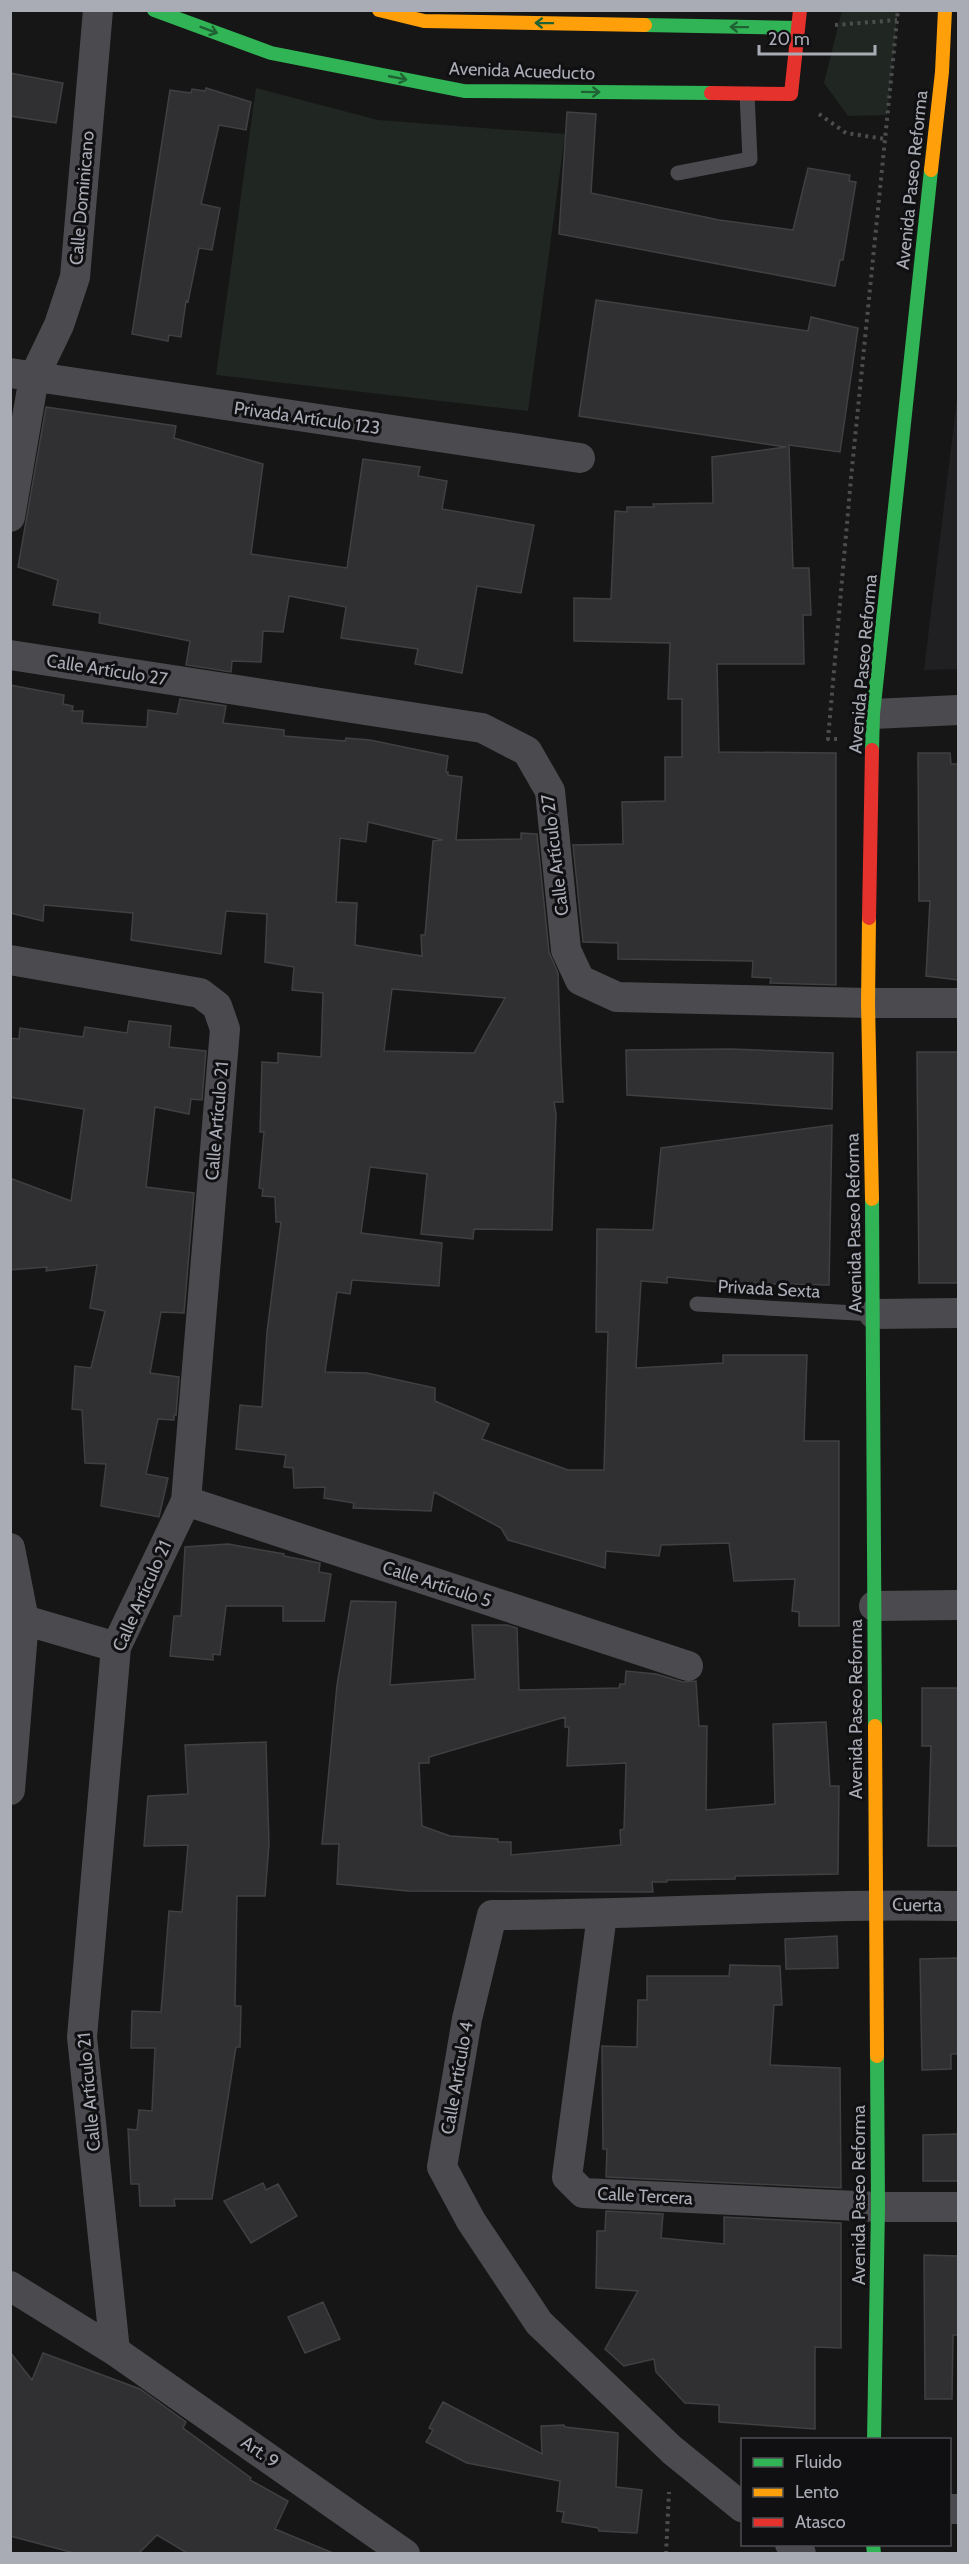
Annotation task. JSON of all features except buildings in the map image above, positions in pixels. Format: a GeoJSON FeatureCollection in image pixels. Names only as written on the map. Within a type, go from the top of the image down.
{"type":"FeatureCollection","features":[{"type":"Feature","properties":{"kind":"main road","name":"Avenida Acueducto"},"geometry":{"type":"LineString","coordinates":[[154,10],[271,53],[464,91],[791,94]]}},
{"type":"Feature","properties":{"kind":"main road"},"geometry":{"type":"LineString","coordinates":[[379,10],[424,21],[798,28]]}},
{"type":"Feature","properties":{"kind":"main road"},"geometry":{"type":"LineString","coordinates":[[791,94],[800,10]]}},
{"type":"Feature","properties":{"kind":"main road","name":"Avenida Paseo Reforma"},"geometry":{"type":"LineString","coordinates":[[874,2438],[878,2207],[874,1314],[868,1004],[873,728],[942,72],[945,10]]}},
{"type":"Feature","properties":{"kind":"main road"},"geometry":{"type":"LineString","coordinates":[[942,72],[958,72]]}},
{"type":"Feature","properties":{"kind":"street","name":"Calle Dominicano"},"geometry":{"type":"LineString","coordinates":[[10,518],[22,375],[59,325],[75,277],[98,10]]}},
{"type":"Feature","properties":{"kind":"street","name":"Privada Artículo 123"},"geometry":{"type":"LineString","coordinates":[[22,375],[580,458]]}},
{"type":"Feature","properties":{"kind":"street","name":"Calle Artículo 27"},"geometry":{"type":"LineString","coordinates":[[10,655],[482,728],[527,751],[550,791],[566,950],[580,980],[617,997],[868,1004],[958,1003]]}},
{"type":"Feature","properties":{"kind":"street"},"geometry":{"type":"LineString","coordinates":[[873,728],[958,710]]}},
{"type":"Feature","properties":{"kind":"street","name":"Calle Artículo 21"},"geometry":{"type":"LineString","coordinates":[[10,960],[200,993],[217,1006],[225,1029],[186,1501],[116,1647],[82,2037],[115,2351]]}},
{"type":"Feature","properties":{"kind":"street"},"geometry":{"type":"LineString","coordinates":[[874,1314],[958,1313]]}},
{"type":"Feature","properties":{"kind":"street","name":"Calle Artículo 5"},"geometry":{"type":"LineString","coordinates":[[186,1501],[687,1666]]}},
{"type":"Feature","properties":{"kind":"street"},"geometry":{"type":"LineString","coordinates":[[10,1548],[17,1615],[10,1790]]}},
{"type":"Feature","properties":{"kind":"street"},"geometry":{"type":"LineString","coordinates":[[874,1606],[958,1605]]}},
{"type":"Feature","properties":{"kind":"street"},"geometry":{"type":"LineString","coordinates":[[17,1615],[116,1647]]}},
{"type":"Feature","properties":{"kind":"street","name":"Cuerta"},"geometry":{"type":"LineString","coordinates":[[875,1904],[958,1906]]}},
{"type":"Feature","properties":{"kind":"street","name":"Calle Artículo 4"},"geometry":{"type":"LineString","coordinates":[[741,2506],[672,2450],[539,2323],[471,2222],[442,2167],[467,2019],[492,1915],[602,1915],[875,1904]]}},
{"type":"Feature","properties":{"kind":"street","name":"Calle Tercera"},"geometry":{"type":"LineString","coordinates":[[602,1915],[567,2177],[583,2193],[878,2207],[958,2207]]}},
{"type":"Feature","properties":{"kind":"street"},"geometry":{"type":"LineString","coordinates":[[10,2286],[115,2351]]}},
{"type":"Feature","properties":{"kind":"street","name":"Art. 9"},"geometry":{"type":"LineString","coordinates":[[115,2351],[405,2553]]}},
{"type":"Feature","properties":{"kind":"lane"},"geometry":{"type":"LineString","coordinates":[[678,172],[750,159],[747,94]]}},
{"type":"Feature","properties":{"kind":"lane","name":"Privada Sexta"},"geometry":{"type":"LineString","coordinates":[[697,1304],[874,1314]]}},
{"type":"Feature","properties":{"kind":"path"},"geometry":{"type":"LineString","coordinates":[[873,728],[828,739],[850,478],[898,10]]}},
{"type":"Feature","properties":{"kind":"path"},"geometry":{"type":"LineString","coordinates":[[798,28],[897,20]]}},
{"type":"Feature","properties":{"kind":"path"},"geometry":{"type":"LineString","coordinates":[[791,94],[846,133],[885,139]]}},
{"type":"Feature","properties":{"kind":"path"},"geometry":{"type":"LineString","coordinates":[[666,2553],[672,2450]]}},
{"type":"Feature","properties":{"kind":"shaded area"},"geometry":{"type":"Polygon","coordinates":[[[842,10],[898,11],[887,115],[848,116],[824,83],[842,10]]]}},
{"type":"Feature","properties":{"kind":"shaded area"},"geometry":{"type":"Polygon","coordinates":[[[256,88],[378,120],[565,134],[528,411],[216,375],[256,88]]]}},
{"type":"Feature","properties":{"kind":"shaded area"},"geometry":{"type":"Polygon","coordinates":[[[958,391],[958,669],[924,670],[958,391]]]}},
{"type":"Feature","properties":{"kind":"traffic: fast"},"geometry":{"type":"LineString","coordinates":[[154,10],[271,53],[464,91],[711,93]]}},
{"type":"Feature","properties":{"kind":"traffic: fast"},"geometry":{"type":"LineString","coordinates":[[645,25],[798,28]]}},
{"type":"Feature","properties":{"kind":"traffic: fast"},"geometry":{"type":"LineString","coordinates":[[872,750],[873,714],[931,170]]}},
{"type":"Feature","properties":{"kind":"traffic: fast"},"geometry":{"type":"LineString","coordinates":[[872,1199],[875,1726]]}},
{"type":"Feature","properties":{"kind":"traffic: fast"},"geometry":{"type":"LineString","coordinates":[[874,2438],[878,2207],[877,2056]]}},
{"type":"Feature","properties":{"kind":"traffic: fast"},"geometry":{"type":"LineString","coordinates":[[873,2546],[874,2554]]}},
{"type":"Feature","properties":{"kind":"traffic: slow"},"geometry":{"type":"LineString","coordinates":[[379,10],[424,21],[645,25]]}},
{"type":"Feature","properties":{"kind":"traffic: slow"},"geometry":{"type":"LineString","coordinates":[[931,170],[942,72],[945,10]]}},
{"type":"Feature","properties":{"kind":"traffic: slow"},"geometry":{"type":"LineString","coordinates":[[869,918],[868,1003],[872,1199]]}},
{"type":"Feature","properties":{"kind":"traffic: slow"},"geometry":{"type":"LineString","coordinates":[[875,1726],[877,2056]]}},
{"type":"Feature","properties":{"kind":"traffic: jam"},"geometry":{"type":"LineString","coordinates":[[711,93],[791,94],[800,10]]}},
{"type":"Feature","properties":{"kind":"traffic: jam"},"geometry":{"type":"LineString","coordinates":[[869,918],[872,750]]}}]}
